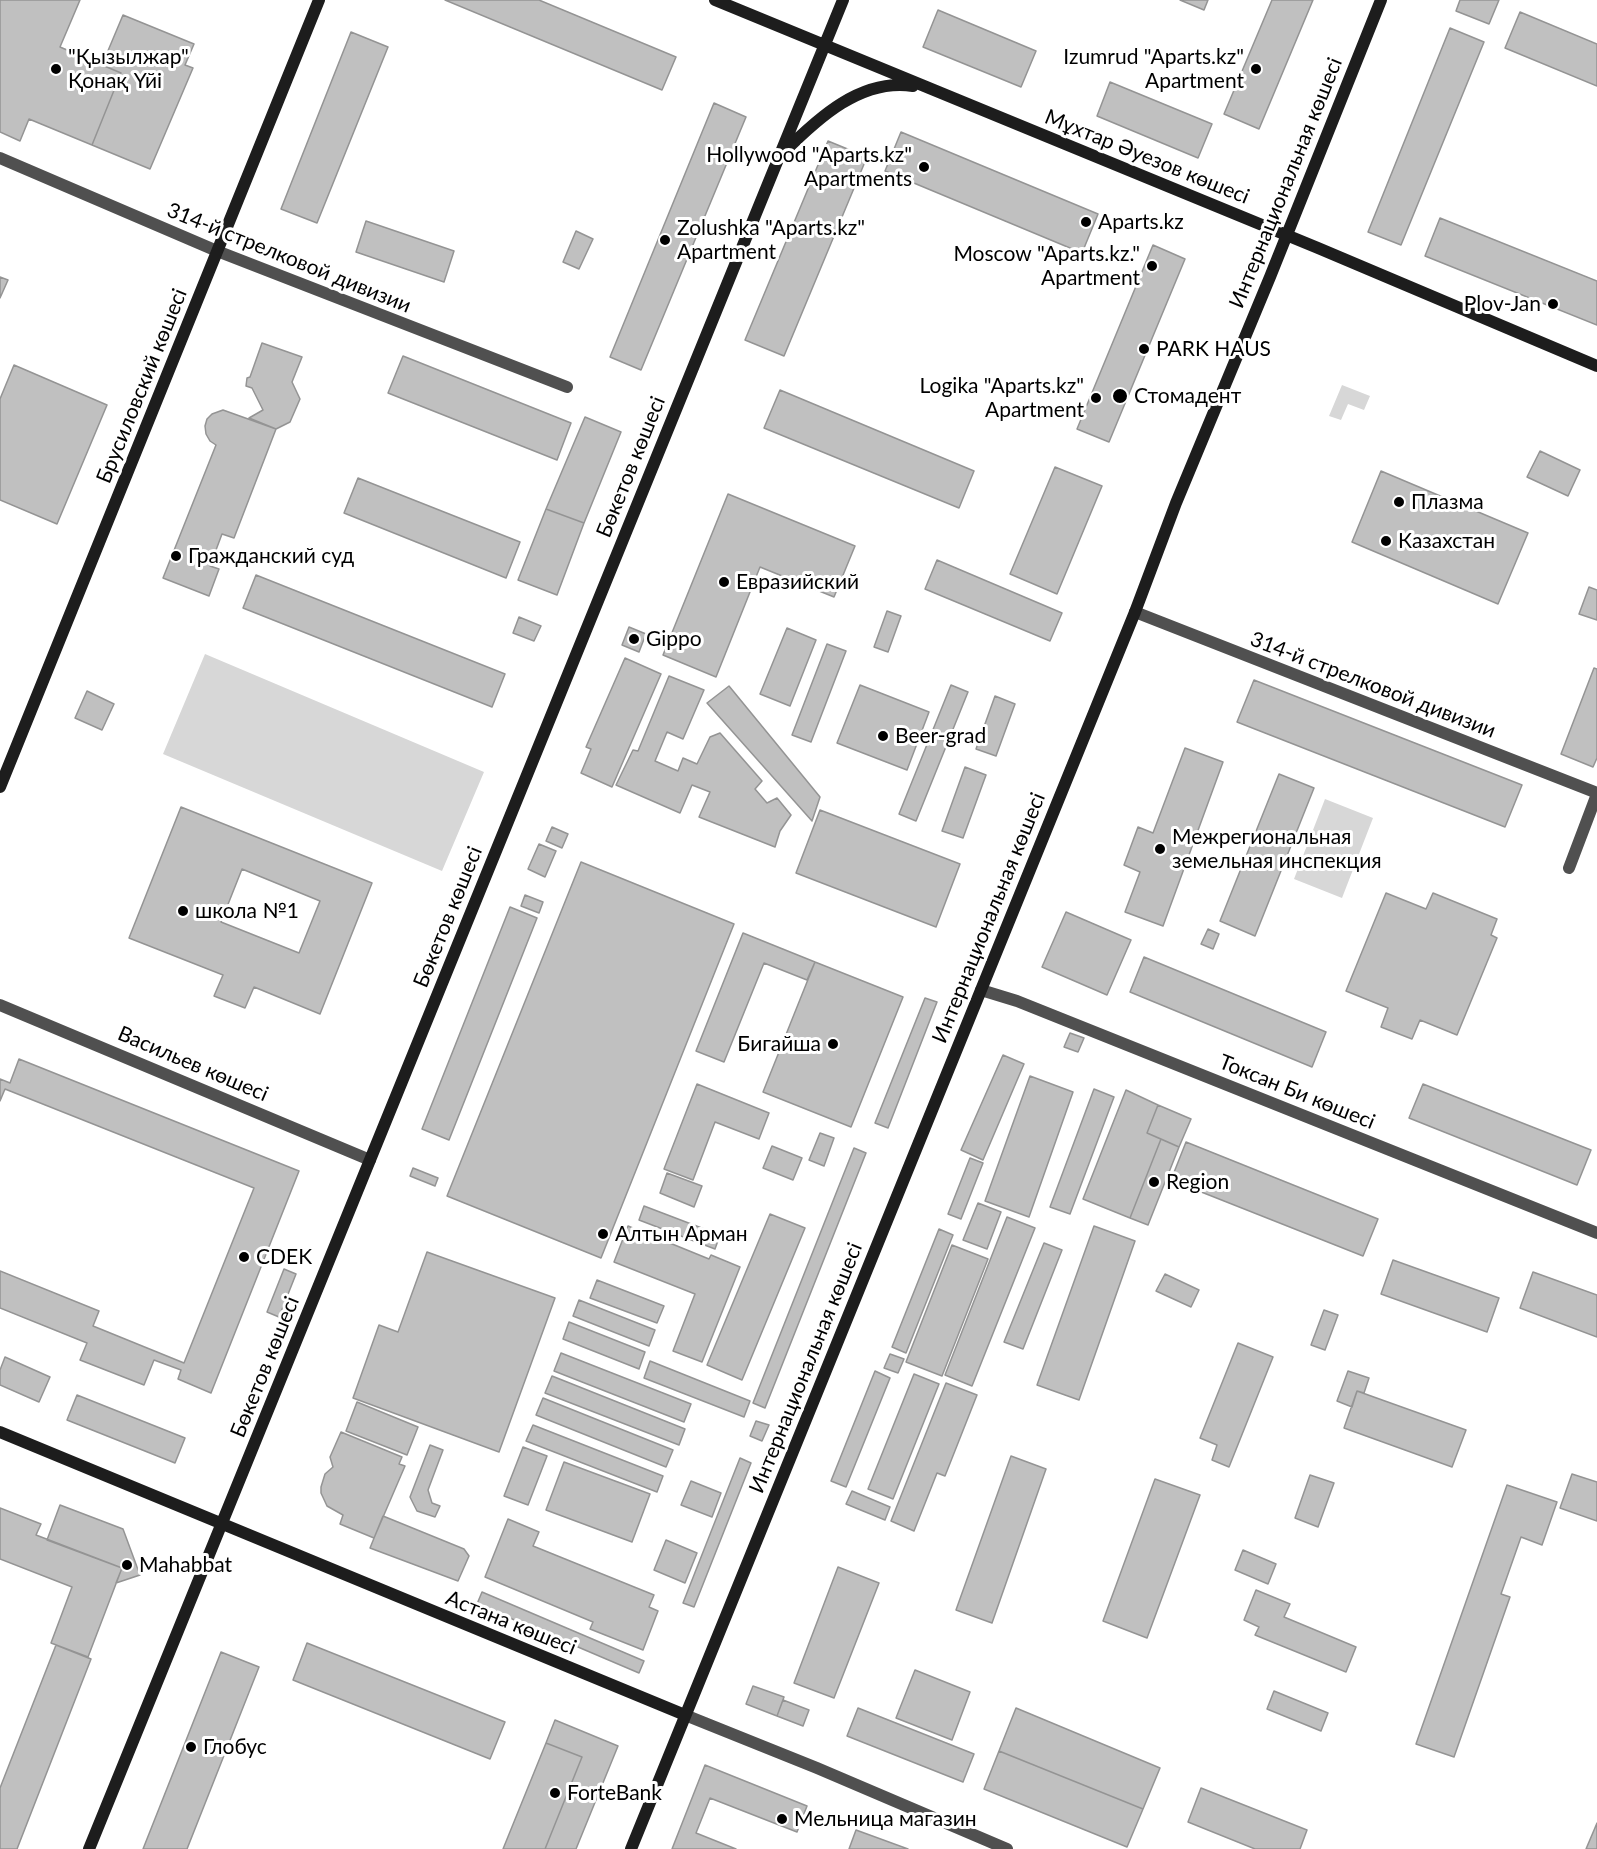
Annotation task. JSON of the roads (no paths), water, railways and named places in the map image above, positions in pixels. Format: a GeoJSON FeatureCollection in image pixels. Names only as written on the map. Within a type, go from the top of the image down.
{"type":"FeatureCollection","features":[{"type":"Feature","properties":{"kind":"main road","name":"Брусиловский көшесі"},"geometry":{"type":"LineString","coordinates":[[0,787],[320,0]]}},
{"type":"Feature","properties":{"kind":"main road","name":"Мұхтар Әуезов көшесі"},"geometry":{"type":"LineString","coordinates":[[715,0],[1597,366]]}},
{"type":"Feature","properties":{"kind":"main road","name":"Бөкетов көшесі"},"geometry":{"type":"LineString","coordinates":[[89,1849],[843,0]]}},
{"type":"Feature","properties":{"kind":"main road","name":"Интернациональная көшесі"},"geometry":{"type":"LineString","coordinates":[[631,1849],[1135,612],[1176,503],[1381,0]]}},
{"type":"Feature","properties":{"kind":"main road"},"geometry":{"type":"LineString","coordinates":[[778,158],[820,118],[857,96],[876,88],[897,85],[935,90]]}},
{"type":"Feature","properties":{"kind":"main road","name":"Астана көшесі"},"geometry":{"type":"LineString","coordinates":[[0,1432],[685,1715]]}},
{"type":"Feature","properties":{"kind":"street","name":"314-й стрелковой дивизии"},"geometry":{"type":"LineString","coordinates":[[0,158],[217,251],[567,387]]}},
{"type":"Feature","properties":{"kind":"street","name":"314-й стрелковой дивизии"},"geometry":{"type":"LineString","coordinates":[[1135,612],[1597,793]]}},
{"type":"Feature","properties":{"kind":"street"},"geometry":{"type":"LineString","coordinates":[[1569,868],[1597,793]]}},
{"type":"Feature","properties":{"kind":"street","name":"Токсан Би көшесі"},"geometry":{"type":"LineString","coordinates":[[981,990],[1017,1000],[1597,1233]]}},
{"type":"Feature","properties":{"kind":"street","name":"Васильев көшесі"},"geometry":{"type":"LineString","coordinates":[[0,1005],[370,1160]]}},
{"type":"Feature","properties":{"kind":"street","name":"Астана көшесі"},"geometry":{"type":"LineString","coordinates":[[685,1715],[1007,1849]]}},
{"type":"Feature","properties":{"kind":"place","name":"\"Қызылжар\" Қонақ Үйі"},"geometry":{"type":"Point","coordinates":[56,69]}},
{"type":"Feature","properties":{"kind":"place","name":"Izumrud \"Aparts.kz\" Apartment"},"geometry":{"type":"Point","coordinates":[1256,69]}},
{"type":"Feature","properties":{"kind":"place","name":"Hollywood \"Aparts.kz\" Apartments"},"geometry":{"type":"Point","coordinates":[924,167]}},
{"type":"Feature","properties":{"kind":"place","name":"Aparts.kz"},"geometry":{"type":"Point","coordinates":[1086,222]}},
{"type":"Feature","properties":{"kind":"place","name":"Zolushka \"Aparts.kz\" Apartment"},"geometry":{"type":"Point","coordinates":[665,240]}},
{"type":"Feature","properties":{"kind":"place","name":"Moscow \"Aparts.kz.\" Apartment"},"geometry":{"type":"Point","coordinates":[1152,266]}},
{"type":"Feature","properties":{"kind":"place","name":"Plov-Jan"},"geometry":{"type":"Point","coordinates":[1553,304]}},
{"type":"Feature","properties":{"kind":"place","name":"PARK HAUS"},"geometry":{"type":"Point","coordinates":[1144,349]}},
{"type":"Feature","properties":{"kind":"place","name":"Стомадент"},"geometry":{"type":"Point","coordinates":[1120,396]}},
{"type":"Feature","properties":{"kind":"place","name":"Logika \"Aparts.kz\" Apartment"},"geometry":{"type":"Point","coordinates":[1096,398]}},
{"type":"Feature","properties":{"kind":"place","name":"Плазма"},"geometry":{"type":"Point","coordinates":[1399,502]}},
{"type":"Feature","properties":{"kind":"place","name":"Казахстан"},"geometry":{"type":"Point","coordinates":[1386,541]}},
{"type":"Feature","properties":{"kind":"place","name":"Гражданский суд"},"geometry":{"type":"Point","coordinates":[176,556]}},
{"type":"Feature","properties":{"kind":"place","name":"Евразийский"},"geometry":{"type":"Point","coordinates":[724,582]}},
{"type":"Feature","properties":{"kind":"place","name":"Gippo"},"geometry":{"type":"Point","coordinates":[634,639]}},
{"type":"Feature","properties":{"kind":"place","name":"Beer-grad"},"geometry":{"type":"Point","coordinates":[883,736]}},
{"type":"Feature","properties":{"kind":"place","name":"Межрегиональная земельная инспекция"},"geometry":{"type":"Point","coordinates":[1160,849]}},
{"type":"Feature","properties":{"kind":"place","name":"школа №1"},"geometry":{"type":"Point","coordinates":[183,911]}},
{"type":"Feature","properties":{"kind":"place","name":"Бигайша"},"geometry":{"type":"Point","coordinates":[833,1044]}},
{"type":"Feature","properties":{"kind":"place","name":"Region"},"geometry":{"type":"Point","coordinates":[1154,1182]}},
{"type":"Feature","properties":{"kind":"place","name":"Алтын Арман"},"geometry":{"type":"Point","coordinates":[603,1234]}},
{"type":"Feature","properties":{"kind":"place","name":"CDEK"},"geometry":{"type":"Point","coordinates":[244,1257]}},
{"type":"Feature","properties":{"kind":"place","name":"Mahabbat"},"geometry":{"type":"Point","coordinates":[127,1565]}},
{"type":"Feature","properties":{"kind":"place","name":"Глобус"},"geometry":{"type":"Point","coordinates":[191,1747]}},
{"type":"Feature","properties":{"kind":"place","name":"ForteBank"},"geometry":{"type":"Point","coordinates":[555,1793]}},
{"type":"Feature","properties":{"kind":"place","name":"Мельница магазин"},"geometry":{"type":"Point","coordinates":[782,1819]}}]}
